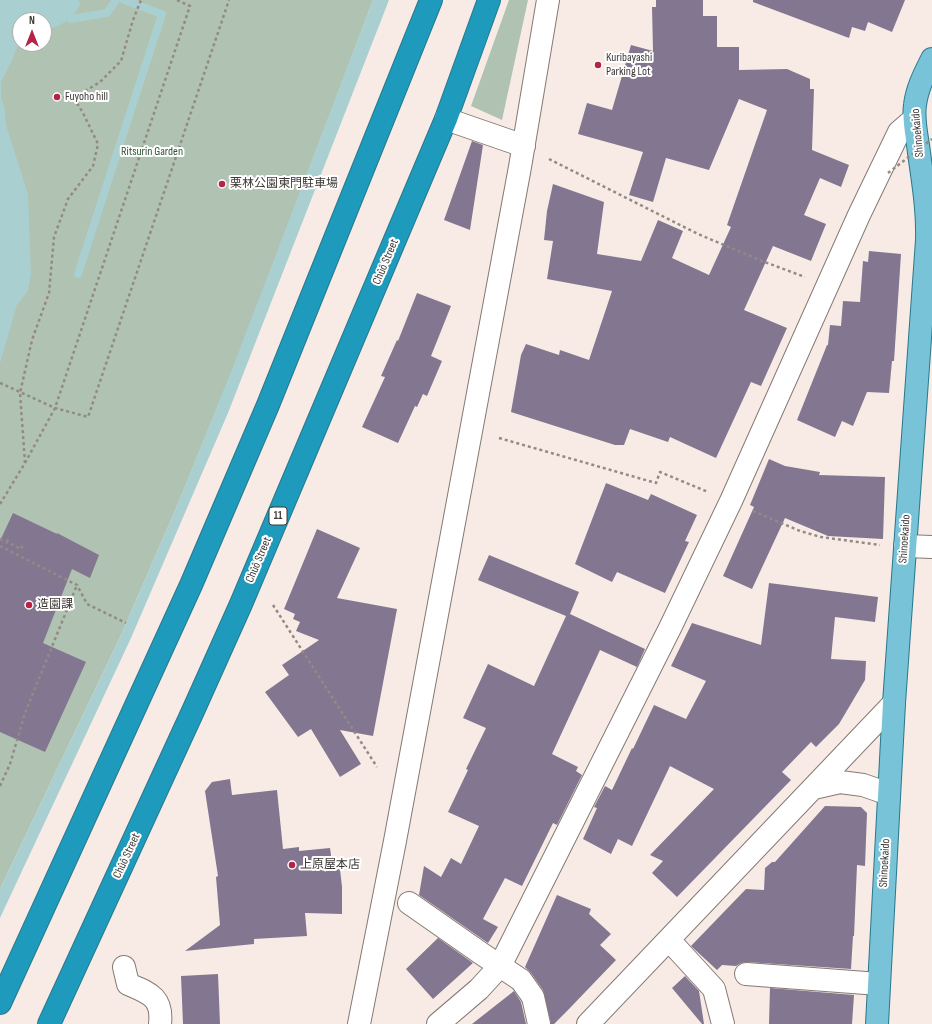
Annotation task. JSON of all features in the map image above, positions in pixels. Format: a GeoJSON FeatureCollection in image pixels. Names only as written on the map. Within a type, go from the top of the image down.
{"type":"FeatureCollection","features":[{"type":"Feature","properties":{"kind":"highway"},"geometry":{"type":"LineString","coordinates":[[0,1003],[197,571],[268,405],[431,0]]}},
{"type":"Feature","properties":{"kind":"highway","name":"Chūō Street"},"geometry":{"type":"LineString","coordinates":[[49,1024],[164,776],[241,604],[446,119],[490,0]]}},
{"type":"Feature","properties":{"kind":"main road","name":"Shinoekaido"},"geometry":{"type":"LineString","coordinates":[[877,1024],[904,546],[930,220],[924,186],[924,135],[914,105],[918,90],[932,59]]}},
{"type":"Feature","properties":{"kind":"street"},"geometry":{"type":"LineString","coordinates":[[360,1024],[397,833],[524,146],[548,0]]}},
{"type":"Feature","properties":{"kind":"street"},"geometry":{"type":"LineString","coordinates":[[446,119],[524,146]]}},
{"type":"Feature","properties":{"kind":"street"},"geometry":{"type":"LineString","coordinates":[[438,1024],[479,989],[500,966],[670,628],[731,501],[859,215],[899,132],[924,135]]}},
{"type":"Feature","properties":{"kind":"street"},"geometry":{"type":"LineString","coordinates":[[904,546],[932,547]]}},
{"type":"Feature","properties":{"kind":"street"},"geometry":{"type":"LineString","coordinates":[[588,1024],[894,703]]}},
{"type":"Feature","properties":{"kind":"street"},"geometry":{"type":"LineString","coordinates":[[814,788],[840,782],[863,785],[889,794]]}},
{"type":"Feature","properties":{"kind":"street"},"geometry":{"type":"LineString","coordinates":[[409,903],[521,980],[533,997],[539,1024]]}},
{"type":"Feature","properties":{"kind":"street"},"geometry":{"type":"LineString","coordinates":[[669,940],[714,989],[723,1024]]}},
{"type":"Feature","properties":{"kind":"street"},"geometry":{"type":"LineString","coordinates":[[124,967],[128,984],[151,994],[158,1002],[161,1011],[160,1024]]}},
{"type":"Feature","properties":{"kind":"street"},"geometry":{"type":"LineString","coordinates":[[746,974],[879,984]]}},
{"type":"Feature","properties":{"kind":"path"},"geometry":{"type":"LineString","coordinates":[[57,97],[74,98],[100,82],[121,61],[133,20],[141,0]]}},
{"type":"Feature","properties":{"kind":"path"},"geometry":{"type":"LineString","coordinates":[[0,504],[26,463],[55,408],[190,6],[177,0]]}},
{"type":"Feature","properties":{"kind":"path"},"geometry":{"type":"LineString","coordinates":[[1,384],[55,408],[88,417],[229,0]]}},
{"type":"Feature","properties":{"kind":"path"},"geometry":{"type":"LineString","coordinates":[[26,463],[20,393],[32,340],[49,293],[54,237],[68,199],[93,166],[98,144],[74,98]]}},
{"type":"Feature","properties":{"kind":"path"},"geometry":{"type":"LineString","coordinates":[[888,173],[924,135]]}},
{"type":"Feature","properties":{"kind":"path"},"geometry":{"type":"LineString","coordinates":[[548,159],[698,234],[762,261],[828,286]]}},
{"type":"Feature","properties":{"kind":"path"},"geometry":{"type":"LineString","coordinates":[[499,438],[656,483],[660,472],[800,531],[821,537],[892,547],[904,546]]}},
{"type":"Feature","properties":{"kind":"path"},"geometry":{"type":"LineString","coordinates":[[7,542],[9,536]]}},
{"type":"Feature","properties":{"kind":"path"},"geometry":{"type":"LineString","coordinates":[[0,539],[22,549],[24,543]]}},
{"type":"Feature","properties":{"kind":"path"},"geometry":{"type":"LineString","coordinates":[[0,546],[77,585],[87,604],[126,623]]}},
{"type":"Feature","properties":{"kind":"path"},"geometry":{"type":"LineString","coordinates":[[0,786],[10,764],[26,713],[77,585]]}},
{"type":"Feature","properties":{"kind":"path"},"geometry":{"type":"LineString","coordinates":[[272,605],[377,767]]}},
{"type":"Feature","properties":{"kind":"green space","name":"Ritsurin Garden"},"geometry":{"type":"Polygon","coordinates":[[[0,0],[373,0],[241,349],[177,506],[121,635],[0,889],[0,0]]]}},
{"type":"Feature","properties":{"kind":"green space"},"geometry":{"type":"Polygon","coordinates":[[[509,0],[528,0],[502,120],[471,106],[509,0]]]}},
{"type":"Feature","properties":{"kind":"water"},"geometry":{"type":"Polygon","coordinates":[[[0,0],[79,0],[80,5],[71,19],[52,28],[52,12],[12,12],[12,52],[15,52],[1,82],[1,97],[5,109],[6,125],[28,194],[31,274],[28,291],[17,305],[0,363],[0,0]]]}},
{"type":"Feature","properties":{"kind":"water"},"geometry":{"type":"Polygon","coordinates":[[[373,0],[389,0],[228,413],[131,638],[0,918],[0,889],[121,635],[177,506],[231,372],[373,0]]]}},
{"type":"Feature","properties":{"kind":"building"},"geometry":{"type":"Polygon","coordinates":[[[656,0],[703,0],[703,16],[717,16],[717,47],[739,47],[739,70],[787,69],[810,79],[810,89],[814,89],[812,150],[849,165],[841,187],[820,178],[804,215],[826,224],[811,261],[773,246],[744,310],[787,328],[761,386],[751,382],[716,458],[670,437],[668,442],[630,429],[624,445],[615,445],[511,412],[521,355],[526,344],[559,355],[560,350],[589,360],[612,291],[547,279],[553,241],[544,240],[547,211],[553,184],[604,202],[597,254],[641,261],[658,220],[683,231],[672,258],[709,275],[731,227],[727,225],[767,110],[739,99],[709,170],[666,158],[653,202],[629,195],[643,152],[578,134],[587,103],[612,110],[631,45],[653,51],[652,7],[656,7],[656,0]]]}},
{"type":"Feature","properties":{"kind":"building"},"geometry":{"type":"Polygon","coordinates":[[[753,0],[905,0],[892,32],[868,22],[865,31],[852,27],[849,38],[753,2],[753,0]]]}},
{"type":"Feature","properties":{"kind":"building"},"geometry":{"type":"Polygon","coordinates":[[[472,141],[483,145],[470,230],[444,220],[472,141]]]}},
{"type":"Feature","properties":{"kind":"building"},"geometry":{"type":"Polygon","coordinates":[[[869,251],[901,254],[894,361],[892,361],[889,393],[867,392],[853,426],[842,421],[835,437],[797,420],[828,345],[830,325],[841,326],[843,301],[860,302],[863,261],[868,262],[869,251]]]}},
{"type":"Feature","properties":{"kind":"building"},"geometry":{"type":"Polygon","coordinates":[[[417,293],[451,306],[431,356],[442,361],[427,396],[423,394],[417,407],[415,406],[398,443],[362,427],[385,377],[381,376],[397,340],[398,341],[417,293]]]}},
{"type":"Feature","properties":{"kind":"building"},"geometry":{"type":"Polygon","coordinates":[[[769,459],[785,466],[820,472],[819,475],[885,477],[883,539],[828,536],[785,518],[752,589],[723,576],[754,507],[750,505],[769,459]]]}},
{"type":"Feature","properties":{"kind":"building"},"geometry":{"type":"Polygon","coordinates":[[[606,483],[648,500],[651,494],[697,515],[685,541],[689,542],[665,593],[617,572],[612,582],[575,564],[606,483]]]}},
{"type":"Feature","properties":{"kind":"building"},"geometry":{"type":"Polygon","coordinates":[[[13,513],[57,533],[99,555],[90,578],[72,569],[43,643],[86,662],[45,752],[0,732],[0,541],[13,513]]]}},
{"type":"Feature","properties":{"kind":"building"},"geometry":{"type":"Polygon","coordinates":[[[317,529],[360,548],[337,598],[397,609],[373,736],[340,730],[361,764],[340,777],[311,729],[298,737],[265,692],[289,675],[282,665],[319,640],[296,631],[300,622],[293,619],[295,614],[284,609],[317,529]]]}},
{"type":"Feature","properties":{"kind":"building"},"geometry":{"type":"Polygon","coordinates":[[[489,555],[579,592],[570,614],[645,649],[637,667],[600,650],[552,754],[578,767],[576,771],[582,775],[557,825],[553,823],[522,886],[505,878],[483,919],[498,927],[488,943],[419,895],[424,866],[441,877],[451,858],[461,864],[479,826],[448,812],[468,770],[466,769],[486,728],[463,718],[488,664],[534,686],[566,616],[478,580],[489,555]]]}},
{"type":"Feature","properties":{"kind":"building"},"geometry":{"type":"Polygon","coordinates":[[[769,583],[878,597],[875,622],[835,617],[831,659],[866,661],[865,680],[839,724],[816,747],[811,742],[782,772],[791,780],[677,897],[652,873],[663,861],[650,855],[714,789],[670,766],[632,846],[618,839],[611,854],[583,839],[597,808],[594,807],[605,786],[612,790],[654,705],[686,719],[706,681],[671,666],[692,623],[761,645],[769,583]]]}},
{"type":"Feature","properties":{"kind":"building"},"geometry":{"type":"Polygon","coordinates":[[[230,779],[232,795],[277,790],[283,849],[299,847],[299,851],[330,848],[333,870],[340,869],[342,914],[305,913],[307,936],[254,939],[254,944],[185,951],[220,925],[216,877],[218,876],[205,791],[212,782],[230,779]]]}},
{"type":"Feature","properties":{"kind":"building"},"geometry":{"type":"Polygon","coordinates":[[[825,806],[861,807],[867,813],[865,866],[857,865],[851,969],[747,962],[736,966],[722,965],[717,970],[691,946],[746,889],[764,890],[765,868],[772,862],[775,862],[825,806]]]}},
{"type":"Feature","properties":{"kind":"building"},"geometry":{"type":"Polygon","coordinates":[[[557,895],[591,909],[589,914],[611,934],[600,945],[616,960],[554,1024],[551,1024],[543,990],[525,967],[557,895]]]}},
{"type":"Feature","properties":{"kind":"building"},"geometry":{"type":"Polygon","coordinates":[[[438,938],[473,963],[433,999],[406,969],[438,938]]]}},
{"type":"Feature","properties":{"kind":"building"},"geometry":{"type":"Polygon","coordinates":[[[218,974],[220,1024],[183,1024],[181,976],[218,974]]]}},
{"type":"Feature","properties":{"kind":"building"},"geometry":{"type":"Polygon","coordinates":[[[685,976],[699,991],[704,1024],[702,1024],[672,988],[685,976]]]}},
{"type":"Feature","properties":{"kind":"building"},"geometry":{"type":"Polygon","coordinates":[[[770,988],[854,995],[852,1024],[769,1024],[770,988]]]}},
{"type":"Feature","properties":{"kind":"building"},"geometry":{"type":"Polygon","coordinates":[[[514,991],[521,1002],[526,1024],[472,1024],[514,991]]]}},
{"type":"Feature","properties":{"kind":"waterway"},"geometry":{"type":"LineString","coordinates":[[71,19],[107,13],[116,0]]}},
{"type":"Feature","properties":{"kind":"waterway"},"geometry":{"type":"LineString","coordinates":[[78,274],[162,14],[124,0]]}},
{"type":"Feature","properties":{"kind":"place","name":"Kuribayashi Parking Lot"},"geometry":{"type":"Point","coordinates":[598,65]}},
{"type":"Feature","properties":{"kind":"place","name":"Fuyoho hill"},"geometry":{"type":"Point","coordinates":[57,97]}},
{"type":"Feature","properties":{"kind":"place","name":"栗林公園東門駐車場"},"geometry":{"type":"Point","coordinates":[222,184]}},
{"type":"Feature","properties":{"kind":"place","name":"造園課"},"geometry":{"type":"Point","coordinates":[29,605]}},
{"type":"Feature","properties":{"kind":"place","name":"上原屋本店"},"geometry":{"type":"Point","coordinates":[292,865]}}]}
